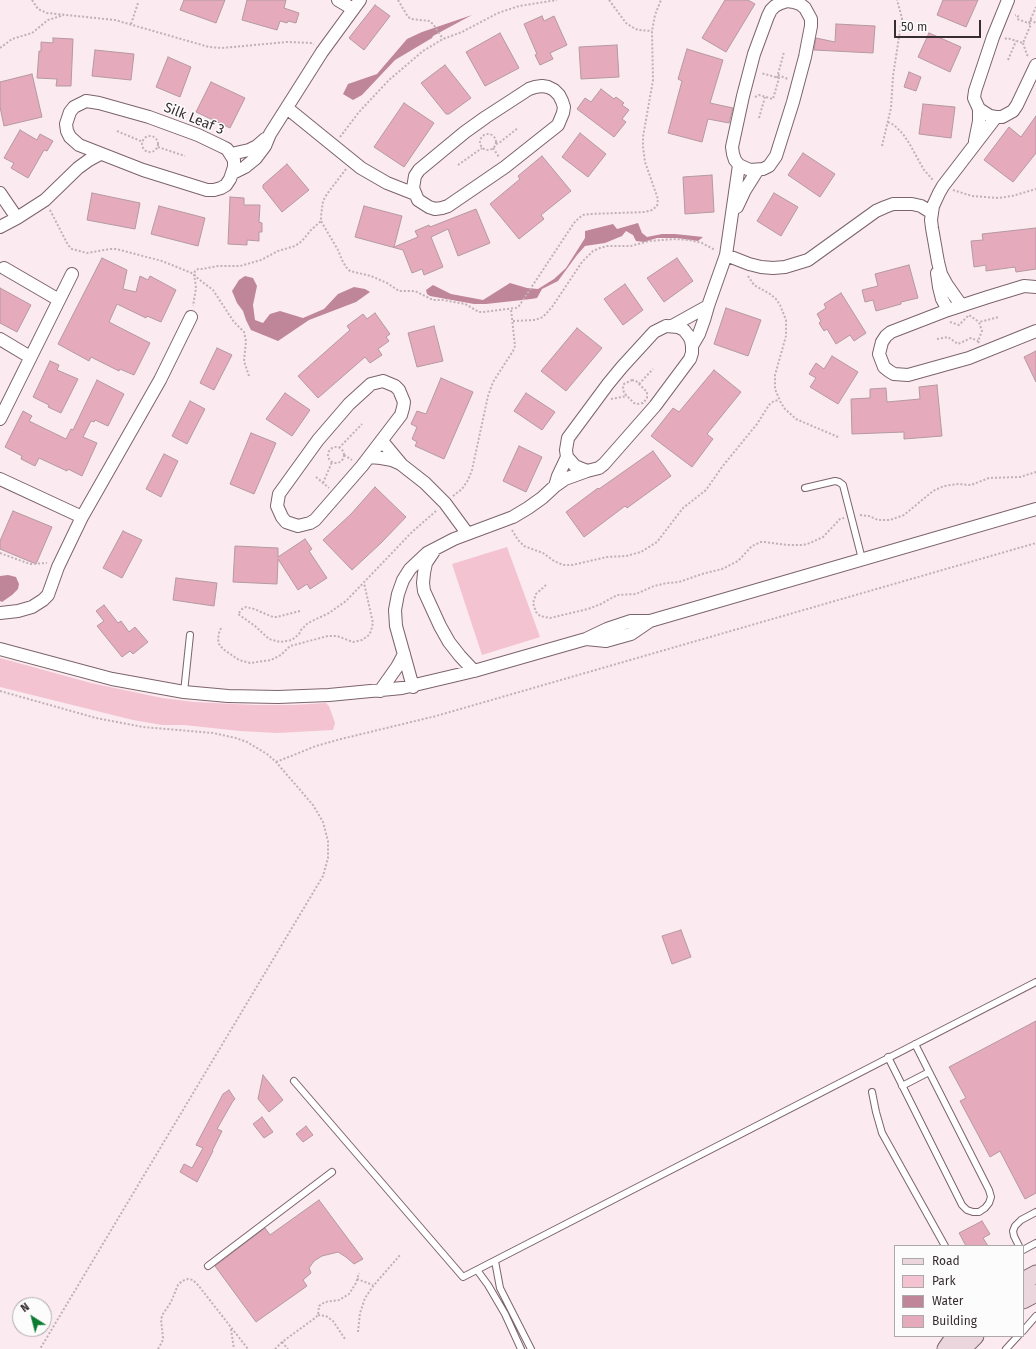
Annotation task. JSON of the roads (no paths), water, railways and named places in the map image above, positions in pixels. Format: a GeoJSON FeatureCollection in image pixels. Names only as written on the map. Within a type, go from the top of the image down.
{"type":"FeatureCollection","features":[{"type":"Feature","properties":{"kind":"street"},"geometry":{"type":"LineString","coordinates":[[69,178],[75,168],[79,146],[143,170],[208,190],[214,190],[226,185],[233,173],[246,167],[256,158],[322,52],[356,5],[338,0]]}},
{"type":"Feature","properties":{"kind":"street"},"geometry":{"type":"LineString","coordinates":[[806,0],[811,26],[805,57],[793,102],[776,156],[769,166],[757,171],[750,170],[735,160],[732,148],[750,69],[768,16],[771,10],[782,1],[800,4],[808,13]]}},
{"type":"Feature","properties":{"kind":"street"},"geometry":{"type":"LineString","coordinates":[[975,144],[979,109],[974,98],[975,92],[993,37],[1006,5]]}},
{"type":"Feature","properties":{"kind":"street"},"geometry":{"type":"LineString","coordinates":[[979,109],[990,116],[996,117],[1002,117],[1013,111],[1017,105],[1034,61]]}},
{"type":"Feature","properties":{"kind":"street"},"geometry":{"type":"LineString","coordinates":[[287,108],[352,162],[387,183],[415,194],[418,200],[429,207],[442,208],[448,206],[477,187],[558,125],[561,120],[564,107],[559,95],[548,87],[535,86],[486,117],[465,132],[419,170],[414,182],[413,188],[415,194]]}},
{"type":"Feature","properties":{"kind":"street","name":"Silk Leaf 3"},"geometry":{"type":"LineString","coordinates":[[79,146],[74,142],[67,131],[67,118],[74,107],[86,101],[92,101],[143,115],[174,126],[221,146],[231,154],[234,160],[233,173]]}},
{"type":"Feature","properties":{"kind":"street"},"geometry":{"type":"LineString","coordinates":[[961,305],[947,285],[938,262],[932,228],[932,213],[936,199],[943,186],[996,117]]}},
{"type":"Feature","properties":{"kind":"street"},"geometry":{"type":"LineString","coordinates":[[231,154],[244,152],[257,146],[270,134]]}},
{"type":"Feature","properties":{"kind":"street"},"geometry":{"type":"LineString","coordinates":[[0,227],[45,200],[78,168],[100,154]]}},
{"type":"Feature","properties":{"kind":"street"},"geometry":{"type":"LineString","coordinates":[[692,346],[704,320],[726,255],[739,164]]}},
{"type":"Feature","properties":{"kind":"street"},"geometry":{"type":"LineString","coordinates":[[731,223],[745,190],[757,171]]}},
{"type":"Feature","properties":{"kind":"street"},"geometry":{"type":"LineString","coordinates":[[0,193],[17,218]]}},
{"type":"Feature","properties":{"kind":"street"},"geometry":{"type":"LineString","coordinates":[[726,255],[761,267],[785,267],[796,264],[813,256],[876,211],[884,207],[894,204],[912,204],[921,206],[932,213]]}},
{"type":"Feature","properties":{"kind":"street"},"geometry":{"type":"LineString","coordinates":[[938,262],[937,275],[939,287],[942,299],[948,310]]}},
{"type":"Feature","properties":{"kind":"street"},"geometry":{"type":"LineString","coordinates":[[4,268],[59,300]]}},
{"type":"Feature","properties":{"kind":"street"},"geometry":{"type":"LineString","coordinates":[[0,419],[72,274]]}},
{"type":"Feature","properties":{"kind":"street"},"geometry":{"type":"LineString","coordinates":[[1036,287],[1024,286],[961,305],[891,332],[886,336],[880,348],[879,354],[884,366],[894,374],[908,375],[984,352],[1036,331]]}},
{"type":"Feature","properties":{"kind":"street"},"geometry":{"type":"LineString","coordinates":[[672,326],[708,306]]}},
{"type":"Feature","properties":{"kind":"street"},"geometry":{"type":"LineString","coordinates":[[0,614],[25,610],[43,600],[48,594],[58,567],[82,517],[160,380],[191,317]]}},
{"type":"Feature","properties":{"kind":"street"},"geometry":{"type":"LineString","coordinates":[[413,686],[396,626],[395,610],[398,594],[403,580],[410,569],[418,560],[438,547],[467,533],[513,517],[533,505],[555,486],[570,477],[599,468],[604,464],[642,422],[690,359],[692,353],[691,340],[684,330],[672,326],[666,326],[654,332],[608,384],[568,438],[566,450],[567,456],[575,466],[587,471]]}},
{"type":"Feature","properties":{"kind":"street"},"geometry":{"type":"LineString","coordinates":[[0,339],[30,357]]}},
{"type":"Feature","properties":{"kind":"street"},"geometry":{"type":"LineString","coordinates":[[383,381],[395,386],[399,390],[404,402],[401,415],[369,457],[315,520],[304,526],[298,526],[286,522],[282,517],[277,506],[279,494],[309,452],[333,422],[365,388],[371,384],[383,381]]}},
{"type":"Feature","properties":{"kind":"street"},"geometry":{"type":"LineString","coordinates":[[382,441],[402,465]]}},
{"type":"Feature","properties":{"kind":"street"},"geometry":{"type":"LineString","coordinates":[[555,486],[567,456]]}},
{"type":"Feature","properties":{"kind":"street"},"geometry":{"type":"LineString","coordinates":[[369,457],[392,460],[402,465],[425,483],[445,503],[467,533]]}},
{"type":"Feature","properties":{"kind":"street"},"geometry":{"type":"LineString","coordinates":[[0,479],[82,517]]}},
{"type":"Feature","properties":{"kind":"street"},"geometry":{"type":"LineString","coordinates":[[0,649],[112,679],[184,692],[228,696],[278,697],[380,691],[413,686],[474,671],[586,639],[607,629],[631,621],[650,621],[1036,509]]}},
{"type":"Feature","properties":{"kind":"street"},"geometry":{"type":"LineString","coordinates":[[438,547],[431,554],[426,563],[423,582],[428,599],[449,642],[474,671]]}},
{"type":"Feature","properties":{"kind":"street"},"geometry":{"type":"LineString","coordinates":[[403,580],[423,582]]}},
{"type":"Feature","properties":{"kind":"street"},"geometry":{"type":"LineString","coordinates":[[380,691],[397,668],[404,654]]}},
{"type":"Feature","properties":{"kind":"street"},"geometry":{"type":"LineString","coordinates":[[1024,1280],[1036,1274]]}},
{"type":"Feature","properties":{"kind":"street"},"geometry":{"type":"LineString","coordinates":[[1024,1299],[1036,1293]]}},
{"type":"Feature","properties":{"kind":"street"},"geometry":{"type":"LineString","coordinates":[[946,1349],[954,1337]]}},
{"type":"Feature","properties":{"kind":"street"},"geometry":{"type":"LineString","coordinates":[[962,1349],[974,1337]]}},
{"type":"Feature","properties":{"kind":"lane"},"geometry":{"type":"LineString","coordinates":[[805,488],[835,481],[840,482],[843,485],[862,560]]}},
{"type":"Feature","properties":{"kind":"lane"},"geometry":{"type":"LineString","coordinates":[[184,692],[190,635]]}},
{"type":"Feature","properties":{"kind":"lane"},"geometry":{"type":"LineString","coordinates":[[294,1081],[463,1277],[1036,982]]}},
{"type":"Feature","properties":{"kind":"lane"},"geometry":{"type":"LineString","coordinates":[[888,1057],[962,1205],[967,1210],[979,1212],[989,1203],[989,1190],[915,1044]]}},
{"type":"Feature","properties":{"kind":"lane"},"geometry":{"type":"LineString","coordinates":[[902,1086],[929,1072]]}},
{"type":"Feature","properties":{"kind":"lane"},"geometry":{"type":"LineString","coordinates":[[872,1092],[882,1133],[944,1245]]}},
{"type":"Feature","properties":{"kind":"lane"},"geometry":{"type":"LineString","coordinates":[[208,1266],[332,1172]]}},
{"type":"Feature","properties":{"kind":"lane"},"geometry":{"type":"LineString","coordinates":[[1018,1245],[1013,1231],[1015,1226],[1018,1222],[1036,1212]]}},
{"type":"Feature","properties":{"kind":"lane"},"geometry":{"type":"LineString","coordinates":[[1024,1249],[1036,1243]]}},
{"type":"Feature","properties":{"kind":"lane"},"geometry":{"type":"LineString","coordinates":[[495,1261],[500,1288],[532,1349]]}},
{"type":"Feature","properties":{"kind":"lane"},"geometry":{"type":"LineString","coordinates":[[477,1270],[488,1285],[522,1349]]}},
{"type":"Feature","properties":{"kind":"lane"},"geometry":{"type":"LineString","coordinates":[[1024,1330],[1036,1316]]}},
{"type":"Feature","properties":{"kind":"lane"},"geometry":{"type":"LineString","coordinates":[[1006,1349],[1017,1337]]}},
{"type":"Feature","properties":{"kind":"water"},"geometry":{"type":"Polygon","coordinates":[[[472,15],[433,36],[395,60],[362,95],[353,100],[343,94],[348,84],[377,74],[407,39],[422,32],[472,15]]]}},
{"type":"Feature","properties":{"kind":"water"},"geometry":{"type":"Polygon","coordinates":[[[638,223],[642,233],[647,237],[662,234],[675,234],[703,237],[698,241],[677,238],[657,238],[644,242],[636,241],[633,235],[626,231],[622,236],[605,243],[585,246],[558,281],[542,289],[537,298],[474,304],[430,296],[427,294],[426,290],[433,285],[451,294],[483,300],[510,283],[527,288],[538,289],[554,279],[566,268],[585,238],[585,231],[613,224],[617,229],[638,223]]]}},
{"type":"Feature","properties":{"kind":"water"},"geometry":{"type":"Polygon","coordinates":[[[245,276],[253,278],[257,286],[253,305],[255,320],[263,323],[270,314],[280,311],[303,318],[324,309],[338,294],[354,287],[365,289],[370,292],[356,302],[309,320],[278,341],[251,330],[243,311],[237,303],[232,291],[239,280],[245,276]]]}},
{"type":"Feature","properties":{"kind":"water"},"geometry":{"type":"Polygon","coordinates":[[[8,575],[16,577],[19,584],[18,589],[2,602],[0,601],[0,576],[8,575]]]}}]}
